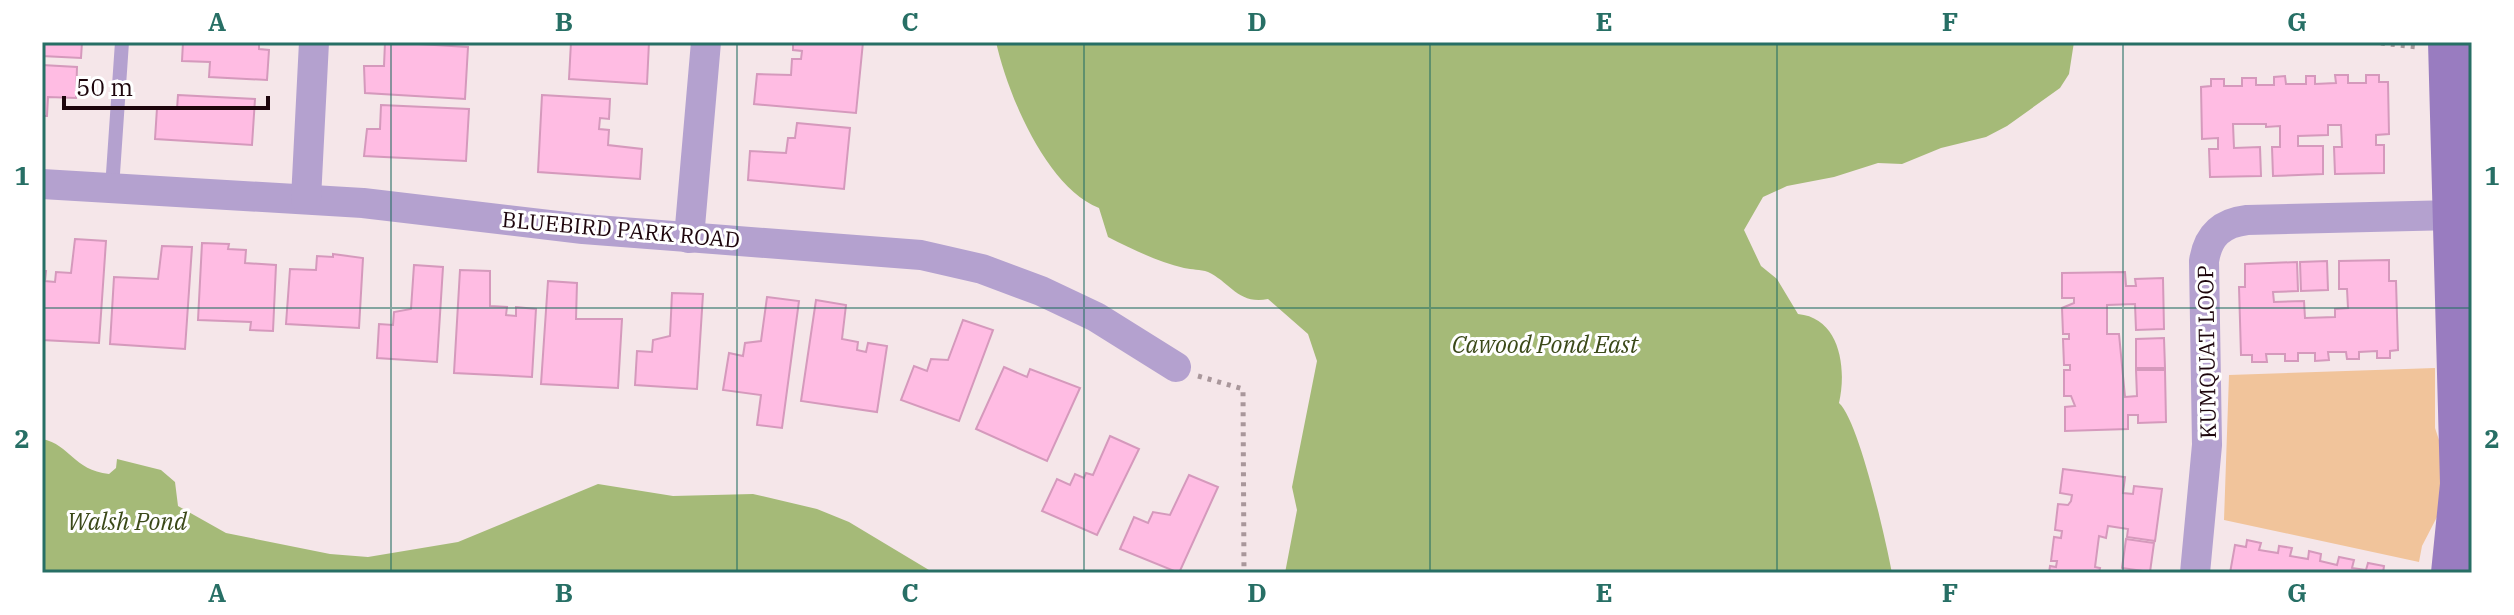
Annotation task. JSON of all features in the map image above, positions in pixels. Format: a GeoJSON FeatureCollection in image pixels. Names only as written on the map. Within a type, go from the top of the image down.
{"type":"FeatureCollection","features":[{"type":"Feature","properties":{"kind":"street"},"geometry":{"type":"LineString","coordinates":[[306,199],[314,42]]}},
{"type":"Feature","properties":{"kind":"street"},"geometry":{"type":"LineString","coordinates":[[689,238],[706,42]]}},
{"type":"Feature","properties":{"kind":"street"},"geometry":{"type":"LineString","coordinates":[[2434,44],[2463,214],[2467,484],[2452,573]]}},
{"type":"Feature","properties":{"kind":"street","name":"BLUEBIRD PARK ROAD"},"geometry":{"type":"LineString","coordinates":[[42,184],[306,199],[689,238],[892,251],[982,269],[1096,317],[1176,367]]}},
{"type":"Feature","properties":{"kind":"street","name":"KUMQUAT LOOP"},"geometry":{"type":"LineString","coordinates":[[2195,573],[2207,445],[2204,261],[2212,235],[2228,224],[2247,220],[2463,214]]}},
{"type":"Feature","properties":{"kind":"lane"},"geometry":{"type":"LineString","coordinates":[[112,188],[122,42]]}},
{"type":"Feature","properties":{"kind":"path"},"geometry":{"type":"LineString","coordinates":[[2371,42],[2434,44]]}},
{"type":"Feature","properties":{"kind":"path"},"geometry":{"type":"LineString","coordinates":[[1176,367],[1243,389],[1244,573]]}},
{"type":"Feature","properties":{"kind":"shaded area"},"geometry":{"type":"Polygon","coordinates":[[[2435,368],[2435,428],[2446,461],[2438,515],[2422,546],[2419,562],[2224,520],[2229,375],[2435,368]]]}},
{"type":"Feature","properties":{"kind":"water","name":"Cawood Pond East"},"geometry":{"type":"Polygon","coordinates":[[[996,42],[2074,42],[2069,74],[2060,88],[2007,126],[1986,137],[1941,148],[1902,164],[1878,163],[1834,177],[1787,186],[1763,197],[1744,230],[1761,266],[1777,279],[1798,314],[1812,318],[1832,335],[1841,361],[1839,403],[1847,414],[1863,456],[1892,573],[1285,573],[1297,510],[1292,487],[1317,361],[1308,334],[1268,299],[1249,299],[1208,272],[1165,262],[1108,237],[1099,208],[1062,181],[1032,137],[1010,87],[996,42]]]}},
{"type":"Feature","properties":{"kind":"water","name":"Walsh Pond"},"geometry":{"type":"Polygon","coordinates":[[[42,439],[60,446],[87,468],[97,472],[109,474],[116,468],[117,459],[161,470],[175,482],[178,506],[226,533],[330,554],[368,557],[458,542],[598,484],[673,496],[753,494],[817,509],[849,522],[934,573],[42,573],[42,439]]]}},
{"type":"Feature","properties":{"kind":"building"},"geometry":{"type":"Polygon","coordinates":[[[42,42],[82,42],[81,58],[42,56],[42,42]]]}},
{"type":"Feature","properties":{"kind":"building"},"geometry":{"type":"Polygon","coordinates":[[[183,42],[259,42],[259,49],[269,50],[267,80],[209,77],[210,62],[182,61],[183,42]]]}},
{"type":"Feature","properties":{"kind":"building"},"geometry":{"type":"Polygon","coordinates":[[[385,42],[468,47],[465,99],[365,93],[364,66],[384,66],[385,42]]]}},
{"type":"Feature","properties":{"kind":"building"},"geometry":{"type":"Polygon","coordinates":[[[571,42],[649,42],[647,84],[569,79],[571,42]]]}},
{"type":"Feature","properties":{"kind":"building"},"geometry":{"type":"Polygon","coordinates":[[[793,42],[863,42],[856,113],[754,104],[757,74],[791,75],[792,59],[801,59],[802,51],[793,50],[793,42]]]}},
{"type":"Feature","properties":{"kind":"building"},"geometry":{"type":"Polygon","coordinates":[[[42,65],[77,67],[76,98],[48,97],[47,116],[42,116],[42,65]]]}},
{"type":"Feature","properties":{"kind":"building"},"geometry":{"type":"Polygon","coordinates":[[[2335,75],[2348,75],[2348,83],[2366,83],[2366,75],[2379,75],[2379,82],[2388,82],[2389,134],[2376,135],[2376,145],[2384,145],[2384,173],[2335,174],[2334,147],[2342,147],[2341,125],[2328,125],[2328,135],[2298,136],[2298,146],[2323,146],[2323,174],[2273,176],[2272,147],[2280,147],[2280,126],[2233,124],[2234,148],[2260,147],[2261,176],[2210,177],[2209,149],[2218,149],[2218,138],[2202,139],[2201,87],[2211,86],[2211,79],[2224,79],[2224,86],[2242,86],[2242,78],[2256,78],[2256,85],[2274,85],[2274,77],[2285,76],[2286,84],[2306,84],[2306,76],[2315,76],[2315,84],[2336,83],[2335,75]]]}},
{"type":"Feature","properties":{"kind":"building"},"geometry":{"type":"Polygon","coordinates":[[[178,95],[255,99],[252,145],[155,139],[157,108],[177,109],[178,95]]]}},
{"type":"Feature","properties":{"kind":"building"},"geometry":{"type":"Polygon","coordinates":[[[542,95],[610,99],[609,119],[600,118],[599,129],[609,130],[608,145],[642,149],[640,179],[538,172],[542,95]]]}},
{"type":"Feature","properties":{"kind":"building"},"geometry":{"type":"Polygon","coordinates":[[[381,105],[469,109],[466,161],[364,156],[367,129],[380,129],[381,105]]]}},
{"type":"Feature","properties":{"kind":"building"},"geometry":{"type":"Polygon","coordinates":[[[797,123],[850,128],[844,189],[748,180],[750,151],[786,153],[788,138],[795,138],[797,123]]]}},
{"type":"Feature","properties":{"kind":"building"},"geometry":{"type":"Polygon","coordinates":[[[75,239],[106,241],[99,343],[42,340],[42,271],[46,271],[45,281],[55,282],[56,272],[71,273],[75,239]]]}},
{"type":"Feature","properties":{"kind":"building"},"geometry":{"type":"Polygon","coordinates":[[[202,243],[229,244],[228,249],[246,250],[245,263],[276,265],[273,331],[250,330],[251,322],[198,320],[202,243]]]}},
{"type":"Feature","properties":{"kind":"building"},"geometry":{"type":"Polygon","coordinates":[[[162,246],[192,247],[185,349],[110,344],[114,277],[158,279],[162,246]]]}},
{"type":"Feature","properties":{"kind":"building"},"geometry":{"type":"Polygon","coordinates":[[[333,254],[363,258],[359,328],[286,324],[290,269],[316,270],[317,256],[333,257],[333,254]]]}},
{"type":"Feature","properties":{"kind":"building"},"geometry":{"type":"Polygon","coordinates":[[[2389,260],[2389,281],[2396,281],[2398,350],[2390,351],[2390,358],[2377,358],[2377,351],[2359,352],[2359,359],[2347,359],[2346,352],[2328,352],[2329,360],[2315,361],[2315,353],[2298,353],[2298,361],[2285,361],[2285,354],[2266,354],[2267,362],[2252,362],[2252,355],[2241,355],[2239,287],[2245,287],[2245,264],[2297,262],[2298,291],[2273,292],[2274,302],[2304,301],[2305,318],[2335,317],[2335,309],[2348,308],[2347,289],[2339,289],[2339,261],[2389,260]]]}},
{"type":"Feature","properties":{"kind":"building"},"geometry":{"type":"Polygon","coordinates":[[[2327,261],[2328,290],[2301,291],[2300,262],[2327,261]]]}},
{"type":"Feature","properties":{"kind":"building"},"geometry":{"type":"Polygon","coordinates":[[[414,265],[443,267],[437,362],[377,358],[379,324],[393,325],[394,312],[411,309],[414,265]]]}},
{"type":"Feature","properties":{"kind":"building"},"geometry":{"type":"Polygon","coordinates":[[[460,270],[490,271],[490,306],[507,307],[506,315],[516,316],[516,307],[536,309],[532,377],[454,373],[460,270]]]}},
{"type":"Feature","properties":{"kind":"building"},"geometry":{"type":"Polygon","coordinates":[[[2125,272],[2126,286],[2136,286],[2135,279],[2163,278],[2164,329],[2136,330],[2135,304],[2107,305],[2107,334],[2119,334],[2125,397],[2137,396],[2136,370],[2165,370],[2166,422],[2138,423],[2138,415],[2128,415],[2128,429],[2065,431],[2065,407],[2075,406],[2071,396],[2064,396],[2064,370],[2070,370],[2070,365],[2064,365],[2063,339],[2069,339],[2069,334],[2063,334],[2062,308],[2074,303],[2074,298],[2062,298],[2062,273],[2125,272]]]}},
{"type":"Feature","properties":{"kind":"building"},"geometry":{"type":"Polygon","coordinates":[[[548,281],[577,283],[576,319],[622,319],[618,388],[541,384],[548,281]]]}},
{"type":"Feature","properties":{"kind":"building"},"geometry":{"type":"Polygon","coordinates":[[[672,293],[703,294],[697,389],[635,385],[637,351],[652,352],[653,340],[670,336],[672,293]]]}},
{"type":"Feature","properties":{"kind":"building"},"geometry":{"type":"Polygon","coordinates":[[[767,297],[799,301],[782,428],[757,425],[761,395],[723,390],[729,353],[743,356],[745,343],[761,341],[767,297]]]}},
{"type":"Feature","properties":{"kind":"building"},"geometry":{"type":"Polygon","coordinates":[[[816,300],[846,305],[842,339],[858,342],[857,350],[866,352],[868,343],[887,346],[877,412],[801,401],[816,300]]]}},
{"type":"Feature","properties":{"kind":"building"},"geometry":{"type":"Polygon","coordinates":[[[963,320],[993,330],[959,421],[901,400],[914,366],[927,371],[931,359],[948,360],[963,320]]]}},
{"type":"Feature","properties":{"kind":"building"},"geometry":{"type":"Polygon","coordinates":[[[2164,338],[2165,368],[2136,368],[2136,339],[2164,338]]]}},
{"type":"Feature","properties":{"kind":"building"},"geometry":{"type":"Polygon","coordinates":[[[1004,367],[1027,377],[1030,369],[1080,388],[1047,461],[976,429],[1004,367]]]}},
{"type":"Feature","properties":{"kind":"building"},"geometry":{"type":"Polygon","coordinates":[[[1110,436],[1139,449],[1097,535],[1042,511],[1057,479],[1070,485],[1075,474],[1084,478],[1086,473],[1093,475],[1110,436]]]}},
{"type":"Feature","properties":{"kind":"building"},"geometry":{"type":"Polygon","coordinates":[[[2063,469],[2125,477],[2123,493],[2133,494],[2134,486],[2162,489],[2155,541],[2127,537],[2128,529],[2108,526],[2106,538],[2099,536],[2095,567],[2100,568],[2099,573],[2049,573],[2050,566],[2056,567],[2057,561],[2051,561],[2054,537],[2061,538],[2062,531],[2055,530],[2058,504],[2068,505],[2072,495],[2060,493],[2063,469]]]}},
{"type":"Feature","properties":{"kind":"building"},"geometry":{"type":"Polygon","coordinates":[[[1189,475],[1218,487],[1179,573],[1120,549],[1134,517],[1148,523],[1153,512],[1170,515],[1189,475]]]}},
{"type":"Feature","properties":{"kind":"building"},"geometry":{"type":"Polygon","coordinates":[[[2126,539],[2154,543],[2150,572],[2122,568],[2126,539]]]}},
{"type":"Feature","properties":{"kind":"building"},"geometry":{"type":"Polygon","coordinates":[[[2247,540],[2261,543],[2259,550],[2278,553],[2279,546],[2292,548],[2290,556],[2308,559],[2309,551],[2321,554],[2320,561],[2337,565],[2339,557],[2354,560],[2352,568],[2366,570],[2368,563],[2384,566],[2383,573],[2230,573],[2235,545],[2246,547],[2247,540]]]}}]}
